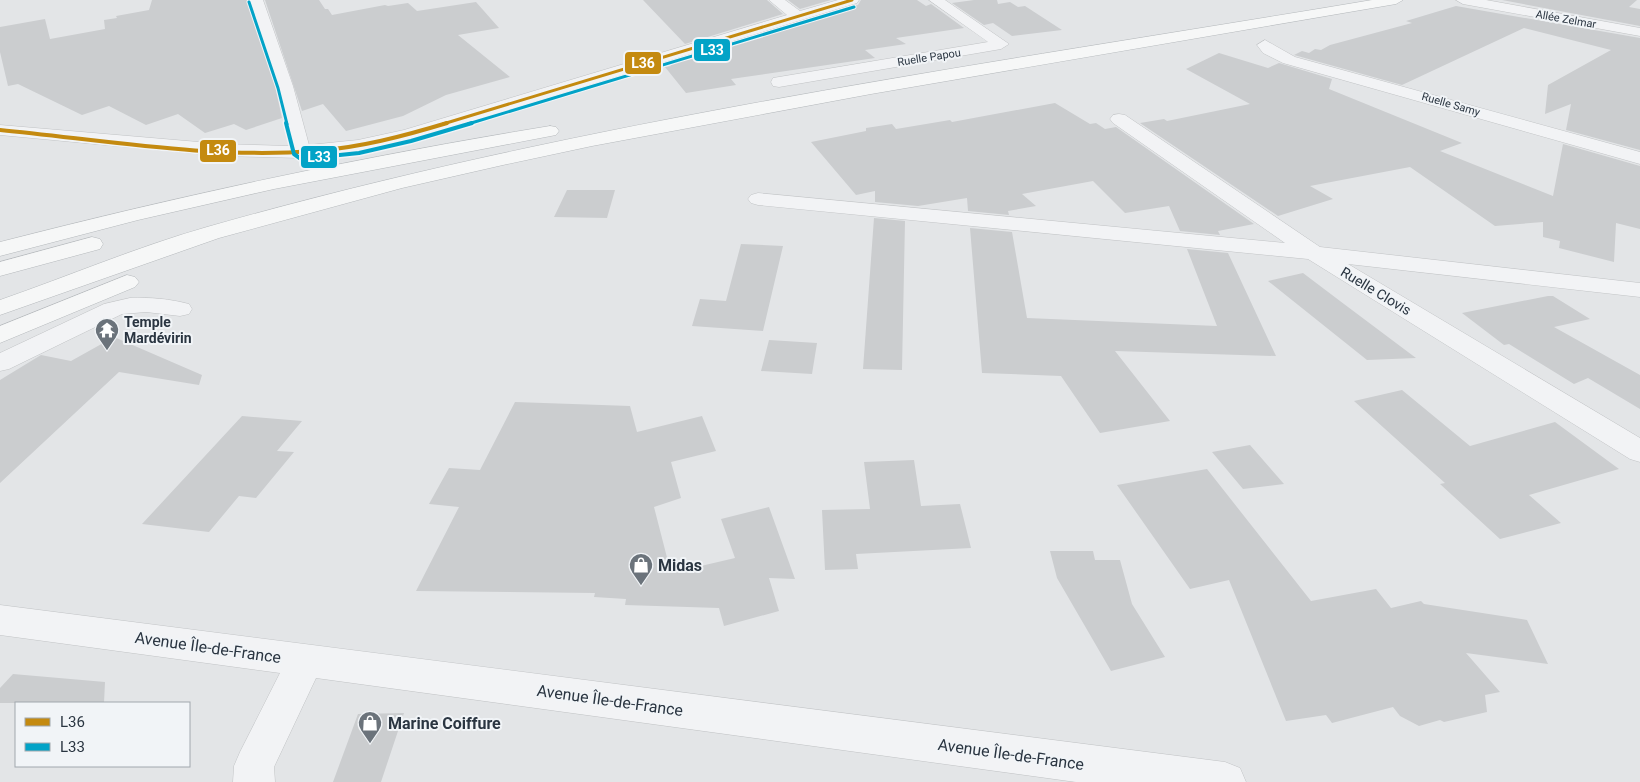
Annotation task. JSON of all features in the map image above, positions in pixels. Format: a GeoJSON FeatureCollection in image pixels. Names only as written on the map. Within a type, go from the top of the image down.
{"type":"FeatureCollection","features":[{"type":"Feature","properties":{"kind":"highway"},"geometry":{"type":"LineString","coordinates":[[0,249],[305,176],[462,146],[1333,0]]}},
{"type":"Feature","properties":{"kind":"highway"},"geometry":{"type":"LineString","coordinates":[[0,308],[211,234],[288,212],[503,159],[592,140],[871,89],[1396,0]]}},
{"type":"Feature","properties":{"kind":"highway"},"geometry":{"type":"LineString","coordinates":[[0,335],[99,292],[166,267],[255,239],[512,168],[731,116]]}},
{"type":"Feature","properties":{"kind":"highway"},"geometry":{"type":"LineString","coordinates":[[0,269],[113,238],[582,126]]}},
{"type":"Feature","properties":{"kind":"street"},"geometry":{"type":"LineString","coordinates":[[256,0],[285,86],[302,152]]}},
{"type":"Feature","properties":{"kind":"street"},"geometry":{"type":"LineString","coordinates":[[776,0],[798,17]]}},
{"type":"Feature","properties":{"kind":"street"},"geometry":{"type":"LineString","coordinates":[[0,130],[222,150],[302,152],[358,146],[409,134],[852,0]]}},
{"type":"Feature","properties":{"kind":"street","name":"Ruelle Papou"},"geometry":{"type":"LineString","coordinates":[[779,82],[1001,44],[936,0]]}},
{"type":"Feature","properties":{"kind":"street","name":"Allée Zelmar"},"geometry":{"type":"LineString","coordinates":[[1463,0],[1640,32]]}},
{"type":"Feature","properties":{"kind":"street","name":"Ruelle Samy"},"geometry":{"type":"LineString","coordinates":[[1265,45],[1275,54],[1289,60],[1640,158]]}},
{"type":"Feature","properties":{"kind":"street","name":"Ruelle Clovis"},"geometry":{"type":"LineString","coordinates":[[1119,119],[1314,253],[1640,452]]}},
{"type":"Feature","properties":{"kind":"street"},"geometry":{"type":"LineString","coordinates":[[758,199],[1314,253],[1640,290]]}},
{"type":"Feature","properties":{"kind":"street"},"geometry":{"type":"LineString","coordinates":[[0,363],[113,310],[130,304],[145,303],[180,309]]}},
{"type":"Feature","properties":{"kind":"street","name":"Avenue Île-de-France"},"geometry":{"type":"LineString","coordinates":[[0,620],[1222,782]]}},
{"type":"Feature","properties":{"kind":"street"},"geometry":{"type":"LineString","coordinates":[[254,782],[254,766],[306,660]]}},
{"type":"Feature","properties":{"kind":"building"},"geometry":{"type":"Polygon","coordinates":[[[152,0],[247,0],[275,86],[282,118],[246,130],[234,124],[205,133],[178,114],[146,125],[109,106],[82,115],[18,84],[8,86],[0,52],[0,27],[45,19],[50,39],[105,29],[104,20],[149,10],[152,0]]]}},
{"type":"Feature","properties":{"kind":"building"},"geometry":{"type":"Polygon","coordinates":[[[265,0],[319,0],[332,15],[385,5],[408,3],[417,11],[476,2],[499,28],[458,35],[510,77],[446,95],[403,116],[346,131],[323,104],[302,111],[265,0]]]}},
{"type":"Feature","properties":{"kind":"building"},"geometry":{"type":"Polygon","coordinates":[[[643,0],[767,0],[783,14],[685,44],[643,0]]]}},
{"type":"Feature","properties":{"kind":"building"},"geometry":{"type":"Polygon","coordinates":[[[788,0],[831,0],[800,9],[788,0]]]}},
{"type":"Feature","properties":{"kind":"building"},"geometry":{"type":"Polygon","coordinates":[[[861,0],[917,0],[926,6],[931,4],[964,28],[896,38],[906,44],[865,50],[875,58],[731,79],[736,85],[686,93],[665,67],[671,66],[668,63],[699,58],[696,54],[858,5],[861,0]]]}},
{"type":"Feature","properties":{"kind":"building"},"geometry":{"type":"Polygon","coordinates":[[[974,0],[997,0],[998,4],[1010,2],[1018,7],[1025,6],[1062,30],[1012,36],[993,23],[984,25],[952,3],[974,0]]]}},
{"type":"Feature","properties":{"kind":"building"},"geometry":{"type":"Polygon","coordinates":[[[1502,0],[1637,0],[1629,7],[1640,9],[1640,26],[1502,0]]]}},
{"type":"Feature","properties":{"kind":"building"},"geometry":{"type":"Polygon","coordinates":[[[1456,6],[1640,38],[1640,150],[1566,130],[1571,104],[1545,114],[1548,85],[1611,50],[1524,28],[1402,85],[1294,55],[1302,51],[1309,53],[1315,49],[1321,50],[1330,45],[1412,23],[1406,21],[1456,6]]]}},
{"type":"Feature","properties":{"kind":"building"},"geometry":{"type":"Polygon","coordinates":[[[1219,53],[1268,68],[1279,63],[1332,79],[1329,89],[1462,143],[1440,151],[1553,196],[1563,144],[1640,166],[1640,229],[1616,223],[1614,262],[1559,248],[1560,241],[1543,237],[1543,222],[1495,226],[1410,167],[1310,186],[1333,199],[1278,216],[1140,123],[1164,119],[1167,121],[1250,104],[1186,69],[1219,53]]]}},
{"type":"Feature","properties":{"kind":"building"},"geometry":{"type":"Polygon","coordinates":[[[1055,103],[1090,124],[1096,123],[1105,129],[1116,127],[1254,224],[1218,231],[1220,235],[1180,231],[1169,206],[1125,213],[1093,181],[1022,194],[1036,206],[1008,211],[1009,215],[968,211],[967,198],[918,206],[875,202],[875,191],[856,195],[811,142],[866,131],[866,128],[892,124],[896,129],[950,120],[952,122],[1055,103]]]}},
{"type":"Feature","properties":{"kind":"building"},"geometry":{"type":"Polygon","coordinates":[[[567,190],[615,190],[607,218],[554,217],[567,190]]]}},
{"type":"Feature","properties":{"kind":"building"},"geometry":{"type":"Polygon","coordinates":[[[874,218],[905,221],[902,370],[863,369],[874,218]]]}},
{"type":"Feature","properties":{"kind":"building"},"geometry":{"type":"Polygon","coordinates":[[[970,228],[1012,232],[1027,318],[1217,326],[1187,249],[1228,253],[1276,356],[1115,351],[1170,421],[1100,433],[1061,376],[982,373],[970,228]]]}},
{"type":"Feature","properties":{"kind":"building"},"geometry":{"type":"Polygon","coordinates":[[[741,244],[783,246],[763,331],[692,326],[700,299],[726,301],[741,244]]]}},
{"type":"Feature","properties":{"kind":"building"},"geometry":{"type":"Polygon","coordinates":[[[1303,273],[1416,358],[1367,360],[1268,281],[1303,273]]]}},
{"type":"Feature","properties":{"kind":"building"},"geometry":{"type":"Polygon","coordinates":[[[1553,296],[1590,319],[1554,327],[1640,375],[1640,409],[1588,378],[1574,384],[1509,344],[1504,345],[1462,313],[1553,296]]]}},
{"type":"Feature","properties":{"kind":"building"},"geometry":{"type":"Polygon","coordinates":[[[114,337],[202,375],[199,385],[119,372],[0,483],[0,380],[41,355],[71,361],[114,337]]]}},
{"type":"Feature","properties":{"kind":"building"},"geometry":{"type":"Polygon","coordinates":[[[769,340],[817,343],[812,374],[761,371],[769,340]]]}},
{"type":"Feature","properties":{"kind":"building"},"geometry":{"type":"Polygon","coordinates":[[[1402,390],[1470,446],[1555,422],[1619,469],[1529,495],[1561,523],[1500,539],[1440,484],[1445,483],[1354,401],[1402,390]]]}},
{"type":"Feature","properties":{"kind":"building"},"geometry":{"type":"Polygon","coordinates":[[[515,402],[630,406],[637,432],[702,416],[716,451],[671,462],[681,498],[654,507],[671,573],[735,558],[721,519],[769,507],[795,579],[769,578],[779,611],[724,626],[719,608],[625,605],[626,599],[594,597],[595,593],[416,591],[459,507],[429,504],[449,468],[480,470],[515,402]]]}},
{"type":"Feature","properties":{"kind":"building"},"geometry":{"type":"Polygon","coordinates":[[[242,416],[302,421],[277,451],[294,452],[256,498],[239,496],[209,532],[142,524],[242,416]]]}},
{"type":"Feature","properties":{"kind":"building"},"geometry":{"type":"Polygon","coordinates":[[[1250,445],[1284,484],[1243,489],[1212,452],[1250,445]]]}},
{"type":"Feature","properties":{"kind":"building"},"geometry":{"type":"Polygon","coordinates":[[[914,460],[921,506],[960,504],[971,548],[856,554],[858,569],[825,570],[822,510],[870,509],[864,462],[914,460]]]}},
{"type":"Feature","properties":{"kind":"building"},"geometry":{"type":"Polygon","coordinates":[[[1207,469],[1311,601],[1376,589],[1391,608],[1421,601],[1424,604],[1527,620],[1548,664],[1466,653],[1500,692],[1485,695],[1487,712],[1444,722],[1440,720],[1419,726],[1400,716],[1393,707],[1332,723],[1326,715],[1286,721],[1229,580],[1190,589],[1117,485],[1207,469]]]}},
{"type":"Feature","properties":{"kind":"building"},"geometry":{"type":"Polygon","coordinates":[[[1050,551],[1093,551],[1095,560],[1120,560],[1132,604],[1165,657],[1111,671],[1057,578],[1050,551]]]}},
{"type":"Feature","properties":{"kind":"building"},"geometry":{"type":"Polygon","coordinates":[[[13,674],[105,682],[104,702],[0,703],[0,688],[13,674]]]}},
{"type":"Feature","properties":{"kind":"building","name":"Marine Coiffure"},"geometry":{"type":"Polygon","coordinates":[[[404,713],[381,782],[333,782],[358,714],[404,713]]]}},
{"type":"Feature","properties":{"kind":"transit line","name":"L36"},"geometry":{"type":"LineString","coordinates":[[0,130],[188,149],[300,152],[341,148],[409,134],[852,0]]}},
{"type":"Feature","properties":{"kind":"transit line","name":"L33"},"geometry":{"type":"LineString","coordinates":[[249,2],[278,88],[294,154],[301,159],[359,153],[411,141],[854,7]]}},
{"type":"Feature","properties":{"kind":"place","name":"Temple Mardévirin"},"geometry":{"type":"Point","coordinates":[107,351]}},
{"type":"Feature","properties":{"kind":"place","name":"Midas"},"geometry":{"type":"Point","coordinates":[641,586]}},
{"type":"Feature","properties":{"kind":"place","name":"Marine Coiffure"},"geometry":{"type":"Point","coordinates":[370,744]}}]}
